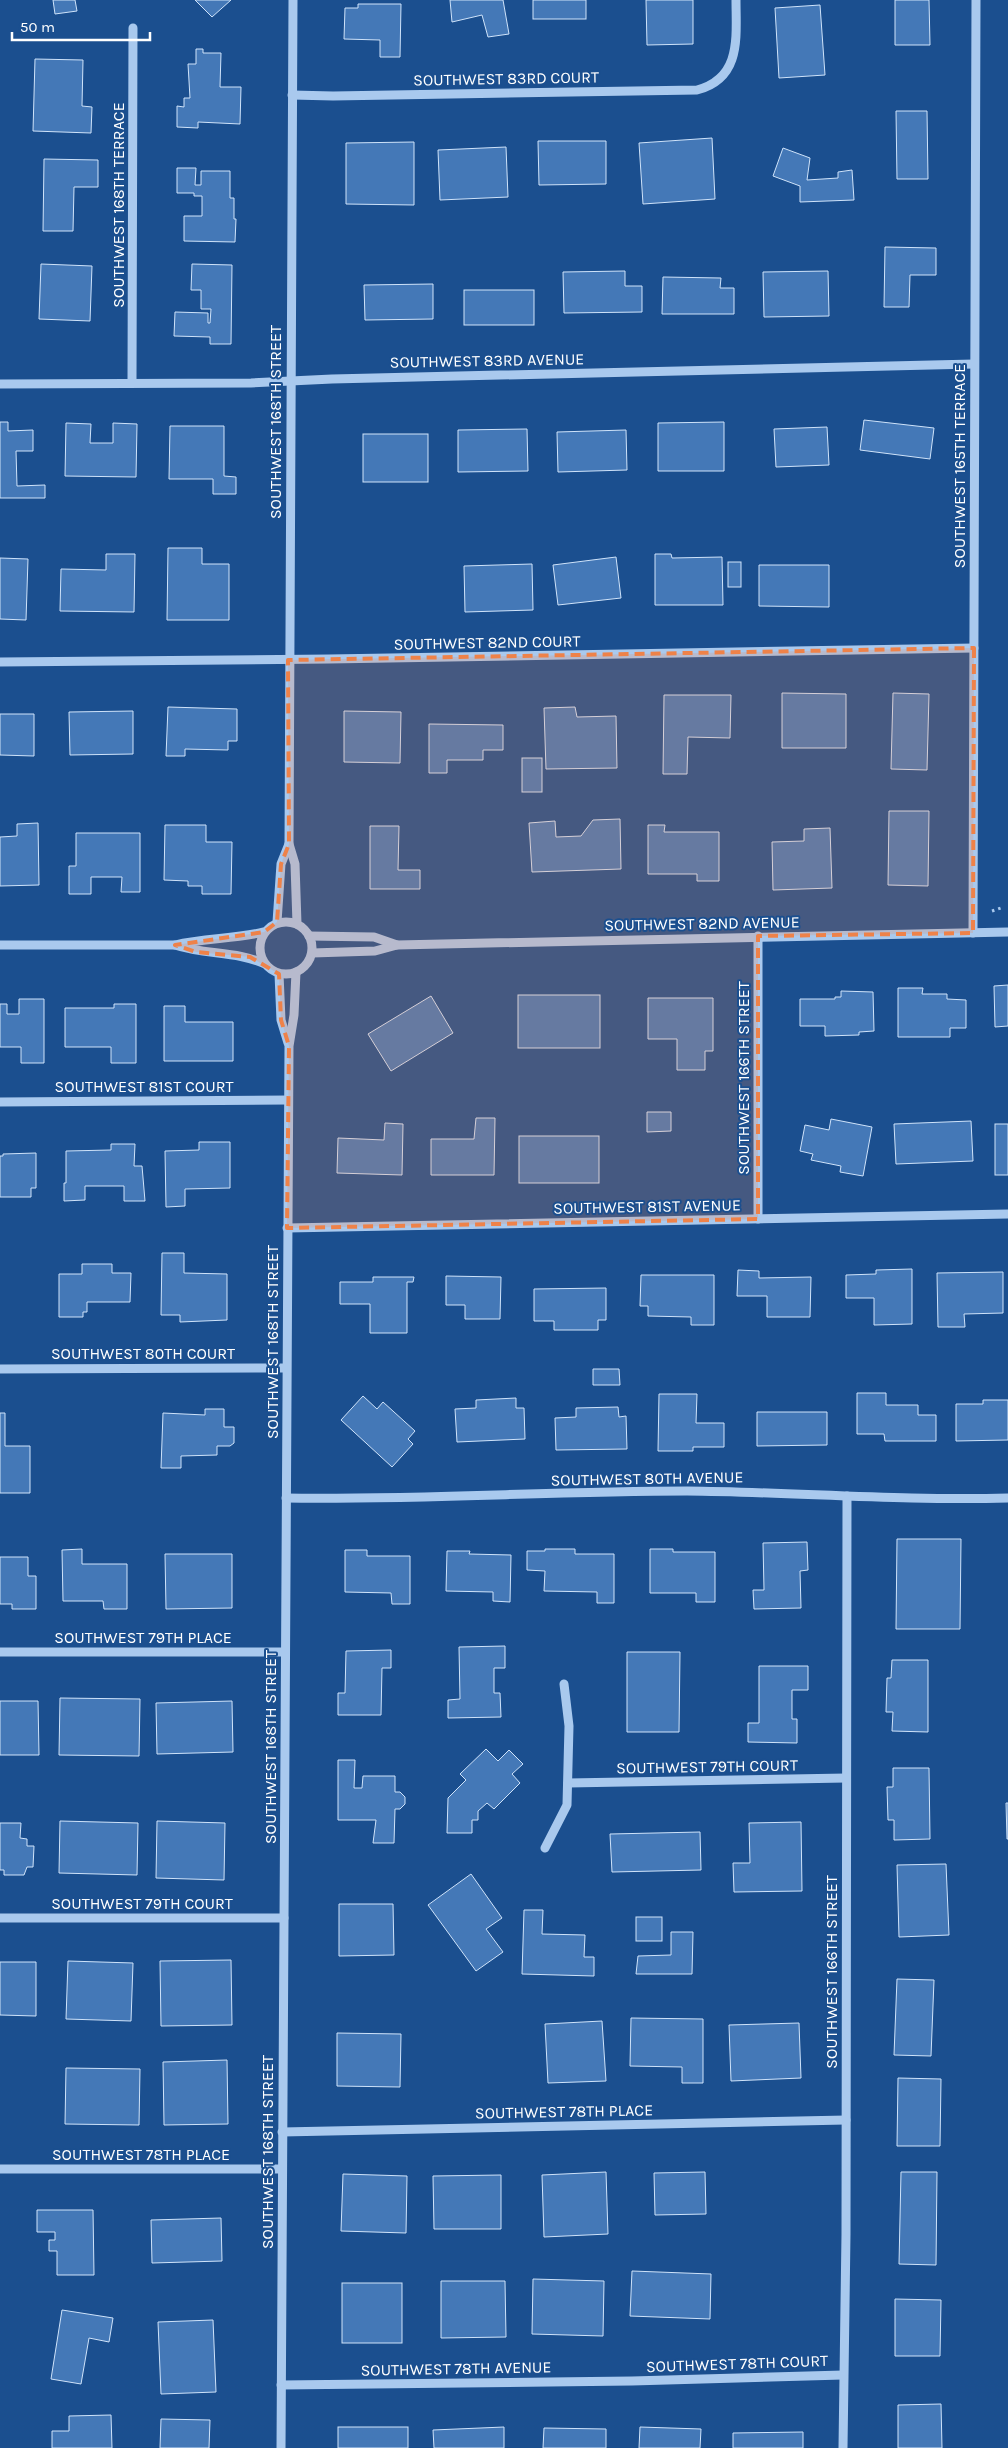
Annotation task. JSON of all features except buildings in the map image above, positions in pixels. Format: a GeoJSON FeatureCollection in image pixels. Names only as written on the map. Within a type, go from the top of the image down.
{"type":"FeatureCollection","features":[{"type":"Feature","properties":{"kind":"street","name":"SOUTHWEST 168TH STREET"},"geometry":{"type":"LineString","coordinates":[[292,0],[288,660],[289,844],[296,864],[297,924]]}},
{"type":"Feature","properties":{"kind":"street","name":"SOUTHWEST 83RD COURT"},"geometry":{"type":"LineString","coordinates":[[292,95],[342,96],[697,90],[709,87],[726,72],[735,48],[736,0]]}},
{"type":"Feature","properties":{"kind":"street","name":"SOUTHWEST 165TH TERRACE"},"geometry":{"type":"LineString","coordinates":[[973,933],[976,0]]}},
{"type":"Feature","properties":{"kind":"street","name":"SOUTHWEST 168TH TERRACE"},"geometry":{"type":"LineString","coordinates":[[132,383],[133,28]]}},
{"type":"Feature","properties":{"kind":"street","name":"SOUTHWEST 83RD AVENUE"},"geometry":{"type":"LineString","coordinates":[[0,384],[251,383],[974,364]]}},
{"type":"Feature","properties":{"kind":"street","name":"SOUTHWEST 82ND COURT"},"geometry":{"type":"LineString","coordinates":[[0,662],[288,660],[974,648]]}},
{"type":"Feature","properties":{"kind":"street","name":"SOUTHWEST 168TH STREET"},"geometry":{"type":"LineString","coordinates":[[277,922],[281,864],[289,844]]}},
{"type":"Feature","properties":{"kind":"street"},"geometry":{"type":"LineString","coordinates":[[0,945],[175,945],[197,940],[238,938],[264,932],[277,922],[297,924],[310,936],[312,953],[309,960],[296,972],[280,974],[250,957],[196,952],[175,945]]}},
{"type":"Feature","properties":{"kind":"street"},"geometry":{"type":"LineString","coordinates":[[264,932],[259,949],[265,964]]}},
{"type":"Feature","properties":{"kind":"street","name":"SOUTHWEST 82ND AVENUE"},"geometry":{"type":"LineString","coordinates":[[312,953],[375,951],[397,944],[1008,932]]}},
{"type":"Feature","properties":{"kind":"street","name":"SOUTHWEST 82ND AVENUE"},"geometry":{"type":"LineString","coordinates":[[310,936],[374,936],[397,944]]}},
{"type":"Feature","properties":{"kind":"street","name":"SOUTHWEST 166TH STREET"},"geometry":{"type":"LineString","coordinates":[[758,936],[758,1219]]}},
{"type":"Feature","properties":{"kind":"street","name":"SOUTHWEST 168TH STREET"},"geometry":{"type":"LineString","coordinates":[[281,2448],[288,1046],[294,1015],[296,972]]}},
{"type":"Feature","properties":{"kind":"street","name":"SOUTHWEST 168TH STREET"},"geometry":{"type":"LineString","coordinates":[[280,974],[281,1020],[288,1046]]}},
{"type":"Feature","properties":{"kind":"street","name":"SOUTHWEST 81ST COURT"},"geometry":{"type":"LineString","coordinates":[[0,1102],[288,1100]]}},
{"type":"Feature","properties":{"kind":"street","name":"SOUTHWEST 81ST AVENUE"},"geometry":{"type":"LineString","coordinates":[[287,1228],[1008,1214]]}},
{"type":"Feature","properties":{"kind":"street","name":"SOUTHWEST 80TH COURT"},"geometry":{"type":"LineString","coordinates":[[0,1369],[286,1368]]}},
{"type":"Feature","properties":{"kind":"street","name":"SOUTHWEST 80TH AVENUE"},"geometry":{"type":"LineString","coordinates":[[286,1498],[684,1491],[937,1500],[1008,1498]]}},
{"type":"Feature","properties":{"kind":"street","name":"SOUTHWEST 166TH STREET"},"geometry":{"type":"LineString","coordinates":[[843,2448],[846,2120],[847,1496]]}},
{"type":"Feature","properties":{"kind":"street","name":"SOUTHWEST 79TH PLACE"},"geometry":{"type":"LineString","coordinates":[[0,1652],[285,1652]]}},
{"type":"Feature","properties":{"kind":"street"},"geometry":{"type":"LineString","coordinates":[[545,1848],[567,1805],[569,1726],[564,1684]]}},
{"type":"Feature","properties":{"kind":"street","name":"SOUTHWEST 79TH COURT"},"geometry":{"type":"LineString","coordinates":[[568,1783],[846,1778]]}},
{"type":"Feature","properties":{"kind":"street","name":"SOUTHWEST 79TH COURT"},"geometry":{"type":"LineString","coordinates":[[0,1918],[284,1918]]}},
{"type":"Feature","properties":{"kind":"street","name":"SOUTHWEST 78TH PLACE"},"geometry":{"type":"LineString","coordinates":[[282,2132],[846,2120]]}},
{"type":"Feature","properties":{"kind":"street","name":"SOUTHWEST 78TH PLACE"},"geometry":{"type":"LineString","coordinates":[[0,2169],[282,2169]]}},
{"type":"Feature","properties":{"kind":"street","name":"SOUTHWEST 78TH COURT"},"geometry":{"type":"LineString","coordinates":[[632,2381],[843,2375]]}},
{"type":"Feature","properties":{"kind":"street","name":"SOUTHWEST 78TH AVENUE"},"geometry":{"type":"LineString","coordinates":[[281,2385],[632,2381]]}},
{"type":"Feature","properties":{"kind":"path"},"geometry":{"type":"LineString","coordinates":[[992,911],[1004,906]]}},
{"type":"Feature","properties":{"kind":"highlighted area"},"geometry":{"type":"Polygon","coordinates":[[[974,648],[973,933],[758,936],[758,1219],[287,1228],[289,1046],[281,1020],[279,974],[250,957],[196,952],[175,945],[264,932],[277,922],[281,864],[289,844],[288,660],[974,648]]]}}]}
